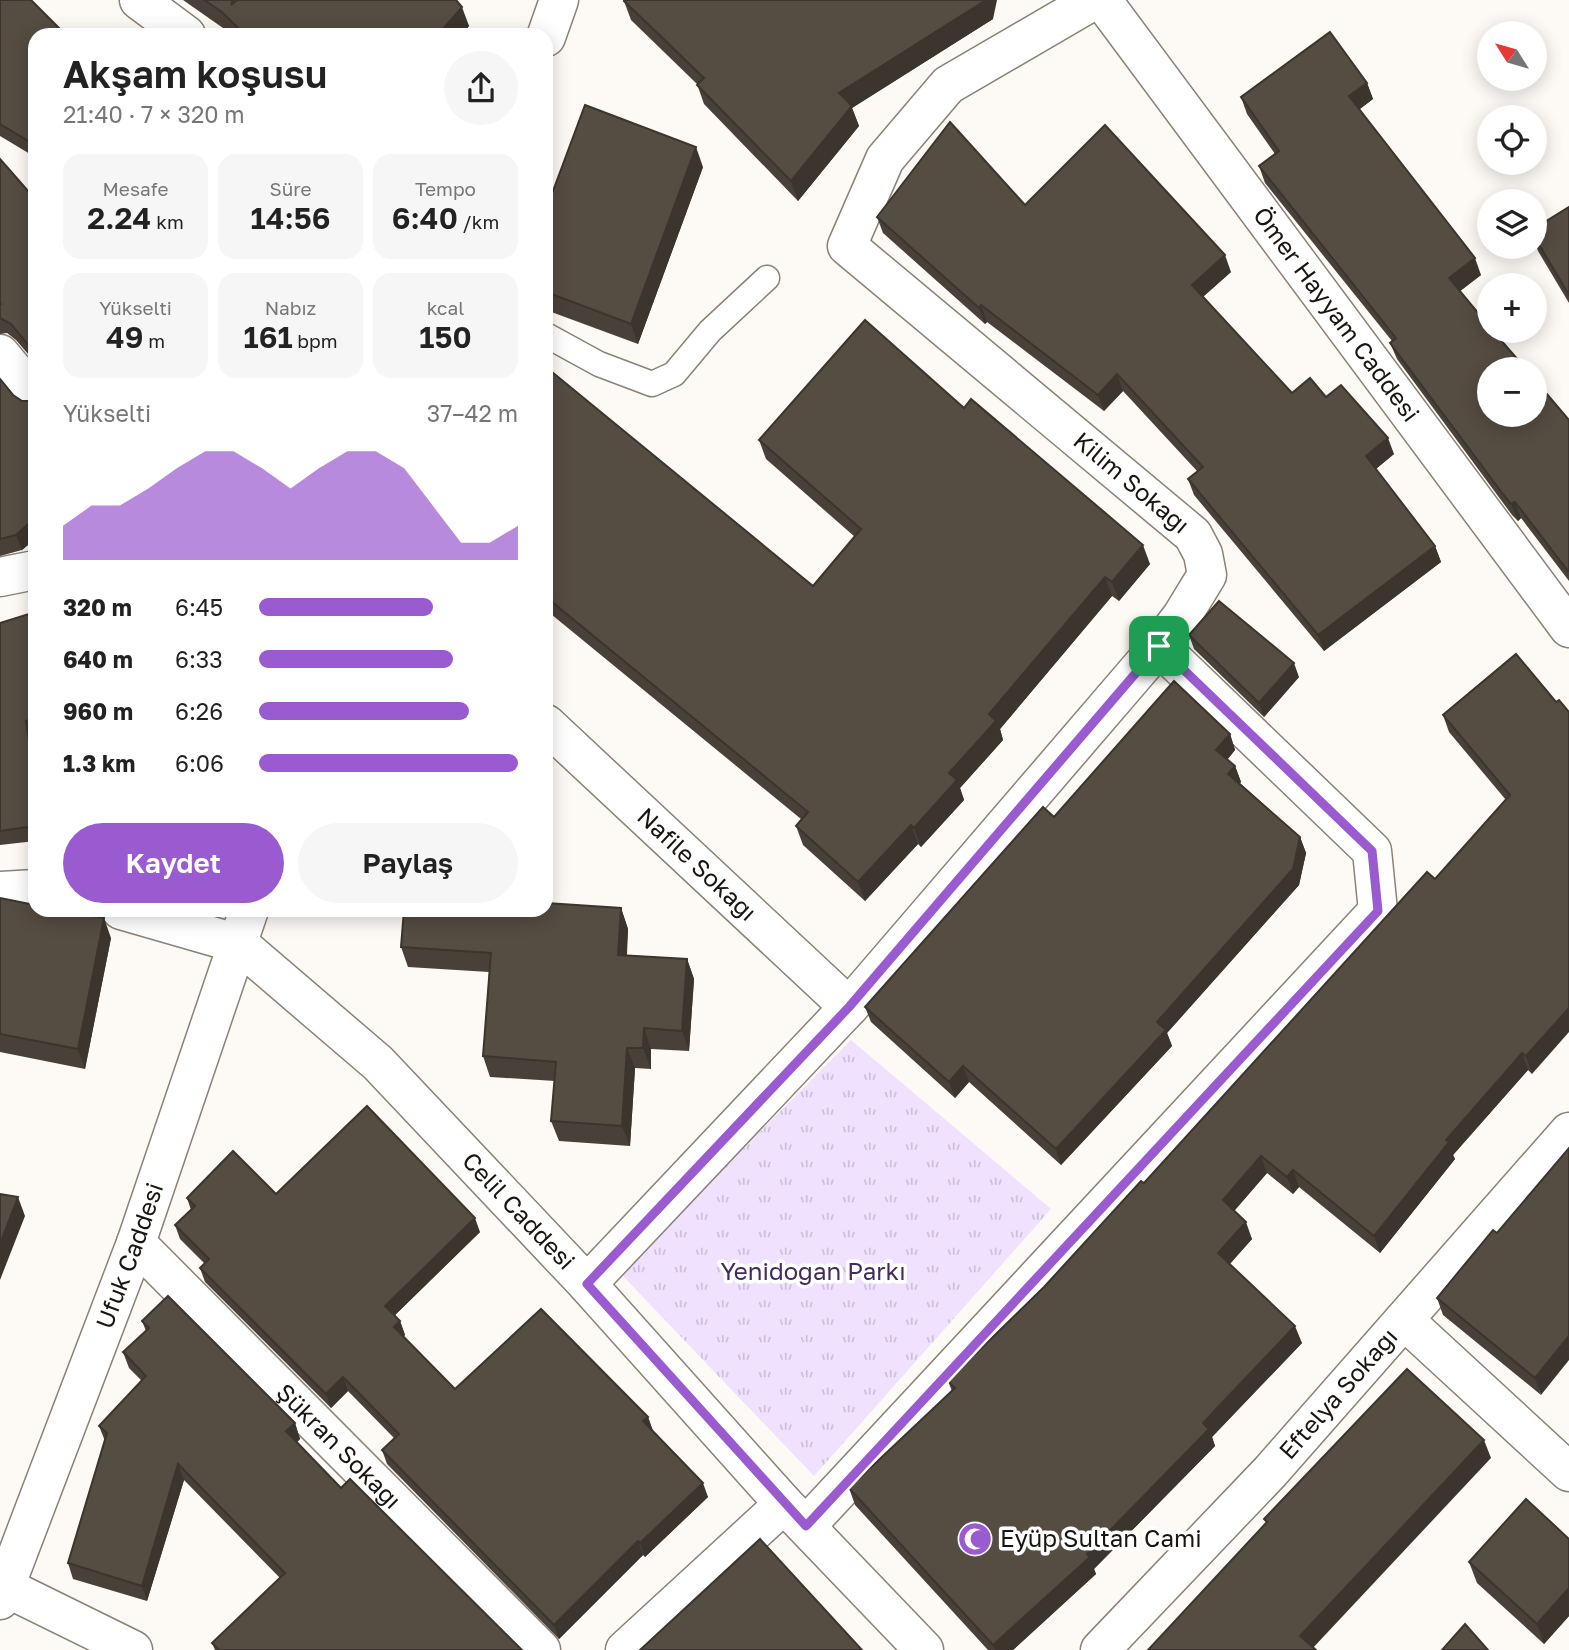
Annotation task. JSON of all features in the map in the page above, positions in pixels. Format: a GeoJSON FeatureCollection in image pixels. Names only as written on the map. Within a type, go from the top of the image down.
{"type":"FeatureCollection","features":[{"type":"Feature","properties":{"kind":"street"},"geometry":{"type":"LineString","coordinates":[[139,0],[177,28]]}},
{"type":"Feature","properties":{"kind":"street"},"geometry":{"type":"LineString","coordinates":[[549,28],[559,0]]}},
{"type":"Feature","properties":{"kind":"street","name":"Kilim Sokağı"},"geometry":{"type":"LineString","coordinates":[[587,1284],[849,1007],[1159,646],[1182,616],[1207,575],[1203,554],[1193,535],[847,246],[885,159],[948,85],[1094,0]]}},
{"type":"Feature","properties":{"kind":"street","name":"Ömer Hayyam Caddesi"},"geometry":{"type":"LineString","coordinates":[[1102,0],[1569,628]]}},
{"type":"Feature","properties":{"kind":"street"},"geometry":{"type":"LineString","coordinates":[[0,354],[28,388]]}},
{"type":"Feature","properties":{"kind":"street"},"geometry":{"type":"LineString","coordinates":[[0,577],[28,571]]}},
{"type":"Feature","properties":{"kind":"street"},"geometry":{"type":"LineString","coordinates":[[625,1650],[795,1515],[1378,911],[1372,851],[1159,646]]}},
{"type":"Feature","properties":{"kind":"street","name":"Nafile Sokağı"},"geometry":{"type":"LineString","coordinates":[[553,731],[849,1007]]}},
{"type":"Feature","properties":{"kind":"street"},"geometry":{"type":"LineString","coordinates":[[0,891],[28,889]]}},
{"type":"Feature","properties":{"kind":"street"},"geometry":{"type":"LineString","coordinates":[[172,917],[244,927]]}},
{"type":"Feature","properties":{"kind":"street","name":"Celil Caddesi"},"geometry":{"type":"LineString","coordinates":[[244,927],[378,1063],[587,1284],[795,1515],[924,1650]]}},
{"type":"Feature","properties":{"kind":"street","name":"Ufuk Caddesi"},"geometry":{"type":"LineString","coordinates":[[3,1594],[11,1536],[136,1243],[244,927]]}},
{"type":"Feature","properties":{"kind":"street","name":"Eftelya Sokağı"},"geometry":{"type":"LineString","coordinates":[[1100,1650],[1270,1472],[1569,1132]]}},
{"type":"Feature","properties":{"kind":"street","name":"Şükran Sokağı"},"geometry":{"type":"LineString","coordinates":[[136,1243],[541,1650]]}},
{"type":"Feature","properties":{"kind":"street"},"geometry":{"type":"LineString","coordinates":[[1404,1320],[1569,1472]]}},
{"type":"Feature","properties":{"kind":"street"},"geometry":{"type":"LineString","coordinates":[[3,1594],[133,1650]]}},
{"type":"Feature","properties":{"kind":"lane"},"geometry":{"type":"LineString","coordinates":[[553,339],[599,364],[652,384],[674,373],[709,331],[767,278]]}},
{"type":"Feature","properties":{"kind":"green space","name":"Yenidoğan Parkı"},"geometry":{"type":"Polygon","coordinates":[[[851,1040],[1051,1209],[814,1476],[620,1273],[851,1040]]]}},
{"type":"Feature","properties":{"kind":"building"},"geometry":{"type":"Polygon","coordinates":[[[0,0],[31,0],[59,28],[28,28],[28,141],[0,124],[0,0]]]}},
{"type":"Feature","properties":{"kind":"building"},"geometry":{"type":"Polygon","coordinates":[[[204,0],[233,0],[231,5],[237,0],[456,0],[462,7],[444,28],[238,28],[222,12],[204,0]]]}},
{"type":"Feature","properties":{"kind":"building"},"geometry":{"type":"Polygon","coordinates":[[[624,0],[986,0],[839,93],[852,106],[791,181],[697,85],[704,78],[624,0]]]}},
{"type":"Feature","properties":{"kind":"building"},"geometry":{"type":"Polygon","coordinates":[[[1330,32],[1367,83],[1349,96],[1475,258],[1449,278],[1477,312],[1477,343],[1503,343],[1516,357],[1477,357],[1477,427],[1547,427],[1547,394],[1569,420],[1568,571],[1515,502],[1511,504],[1506,498],[1390,343],[1396,338],[1259,166],[1279,151],[1241,97],[1330,32]]]}},
{"type":"Feature","properties":{"kind":"building"},"geometry":{"type":"Polygon","coordinates":[[[585,105],[696,147],[631,324],[553,295],[553,191],[585,105]]]}},
{"type":"Feature","properties":{"kind":"building"},"geometry":{"type":"Polygon","coordinates":[[[950,122],[1025,205],[1105,125],[1225,255],[1192,285],[1292,393],[1310,378],[1326,397],[1341,385],[1388,438],[1366,456],[1435,546],[1318,635],[1188,479],[1203,467],[1117,374],[1098,395],[981,305],[979,308],[877,217],[950,122]]]}},
{"type":"Feature","properties":{"kind":"building"},"geometry":{"type":"Polygon","coordinates":[[[0,159],[28,191],[28,345],[11,324],[0,318],[0,159]]]}},
{"type":"Feature","properties":{"kind":"building"},"geometry":{"type":"Polygon","coordinates":[[[1569,207],[1569,295],[1547,258],[1547,221],[1569,207]]]}},
{"type":"Feature","properties":{"kind":"building"},"geometry":{"type":"Polygon","coordinates":[[[865,320],[964,408],[971,399],[1143,545],[1112,582],[1105,577],[989,714],[996,721],[949,773],[957,780],[914,828],[911,825],[858,882],[796,826],[808,812],[553,603],[553,373],[813,586],[861,529],[759,440],[865,320]]]}},
{"type":"Feature","properties":{"kind":"building"},"geometry":{"type":"Polygon","coordinates":[[[0,379],[13,395],[22,401],[28,401],[28,524],[16,535],[0,539],[0,379]]]}},
{"type":"Feature","properties":{"kind":"building"},"geometry":{"type":"Polygon","coordinates":[[[1219,601],[1294,663],[1259,703],[1189,635],[1219,601]]]}},
{"type":"Feature","properties":{"kind":"building"},"geometry":{"type":"Polygon","coordinates":[[[28,614],[28,827],[0,831],[0,623],[28,614]]]}},
{"type":"Feature","properties":{"kind":"building"},"geometry":{"type":"Polygon","coordinates":[[[1516,654],[1556,702],[1559,700],[1569,712],[1569,1008],[1526,1056],[1522,1053],[1446,1140],[1449,1142],[1374,1236],[1293,1170],[1287,1177],[1261,1156],[1223,1200],[1246,1222],[1218,1253],[1295,1326],[1203,1423],[1209,1429],[1087,1554],[1090,1557],[993,1645],[849,1488],[955,1388],[948,1381],[1044,1287],[1141,1181],[1144,1183],[1427,872],[1435,879],[1510,795],[1443,715],[1516,654]]]}},
{"type":"Feature","properties":{"kind":"building"},"geometry":{"type":"Polygon","coordinates":[[[1174,681],[1230,734],[1216,750],[1235,766],[1228,774],[1300,837],[1293,869],[1157,1022],[1166,1030],[1056,1149],[963,1066],[949,1082],[865,1007],[1043,807],[1054,817],[1174,681]]]}},
{"type":"Feature","properties":{"kind":"building"},"geometry":{"type":"Polygon","coordinates":[[[0,898],[28,904],[28,917],[104,918],[78,1049],[0,1034],[0,898]]]}},
{"type":"Feature","properties":{"kind":"building"},"geometry":{"type":"Polygon","coordinates":[[[553,903],[621,908],[618,955],[687,959],[682,1031],[644,1028],[643,1048],[627,1048],[622,1126],[551,1121],[556,1062],[483,1056],[491,953],[401,947],[403,917],[553,917],[553,903]]]}},
{"type":"Feature","properties":{"kind":"building"},"geometry":{"type":"Polygon","coordinates":[[[367,1106],[475,1218],[385,1306],[400,1321],[394,1327],[455,1389],[541,1309],[648,1417],[643,1421],[703,1483],[640,1543],[638,1541],[554,1625],[382,1450],[399,1434],[343,1377],[326,1394],[200,1268],[209,1259],[175,1225],[195,1206],[187,1198],[233,1151],[276,1194],[367,1106]]]}},
{"type":"Feature","properties":{"kind":"building"},"geometry":{"type":"Polygon","coordinates":[[[1569,1148],[1569,1336],[1535,1378],[1437,1298],[1493,1230],[1497,1233],[1569,1148]]]}},
{"type":"Feature","properties":{"kind":"building"},"geometry":{"type":"Polygon","coordinates":[[[0,1194],[18,1197],[0,1244],[0,1194]]]}},
{"type":"Feature","properties":{"kind":"building"},"geometry":{"type":"Polygon","coordinates":[[[168,1296],[295,1423],[286,1431],[341,1488],[350,1479],[522,1650],[219,1650],[212,1643],[285,1573],[178,1464],[142,1586],[68,1563],[107,1433],[99,1426],[146,1376],[123,1352],[149,1328],[142,1321],[168,1296]]]}},
{"type":"Feature","properties":{"kind":"building"},"geometry":{"type":"Polygon","coordinates":[[[1407,1369],[1484,1440],[1300,1636],[1316,1650],[1148,1650],[1267,1522],[1264,1519],[1407,1369]]]}},
{"type":"Feature","properties":{"kind":"building"},"geometry":{"type":"Polygon","coordinates":[[[1526,1499],[1569,1539],[1569,1588],[1537,1624],[1469,1562],[1526,1499]]]}},
{"type":"Feature","properties":{"kind":"building"},"geometry":{"type":"Polygon","coordinates":[[[760,1539],[862,1650],[640,1650],[760,1539]]]}},
{"type":"Feature","properties":{"kind":"building"},"geometry":{"type":"Polygon","coordinates":[[[1465,1624],[1488,1650],[1442,1650],[1465,1624]]]}},
{"type":"Feature","properties":{"kind":"place","name":"Eyüp Sultan Cami"},"geometry":{"type":"Point","coordinates":[975,1539]}},
{"type":"Feature","properties":{"kind":"route"},"geometry":{"type":"LineString","coordinates":[[1159,646],[1372,851],[1378,911],[806,1526],[783,1504],[587,1284],[849,1007],[1159,646]]}}]}
